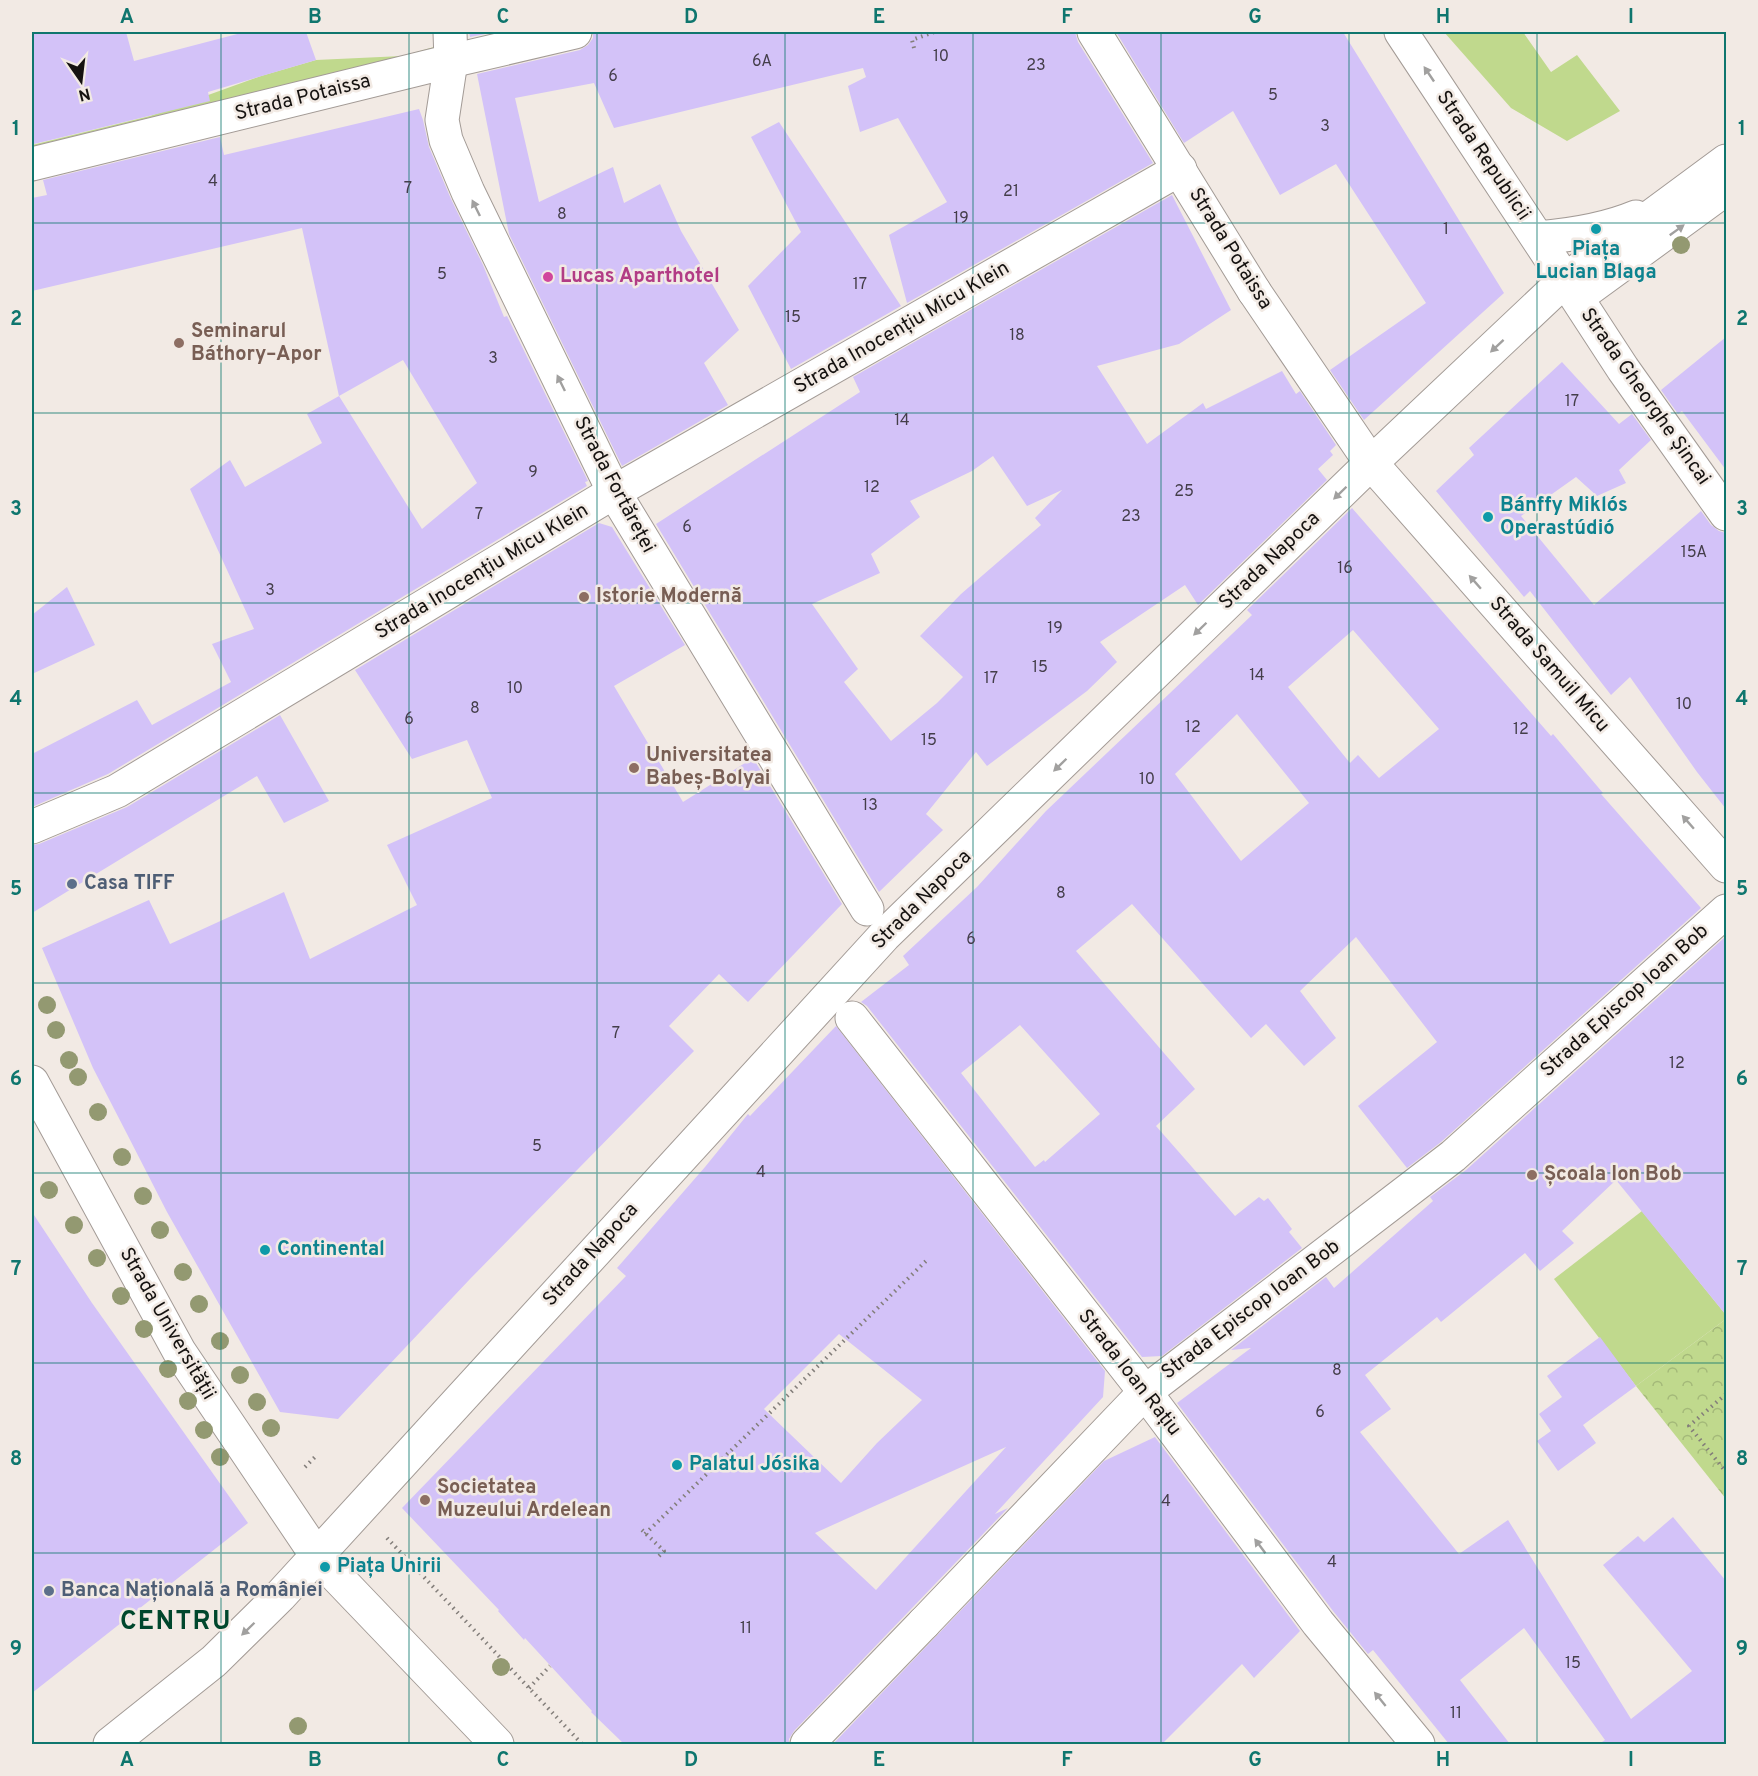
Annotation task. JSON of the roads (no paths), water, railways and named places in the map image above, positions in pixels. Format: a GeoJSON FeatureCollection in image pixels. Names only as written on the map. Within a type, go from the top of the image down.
{"type":"FeatureCollection","features":[{"type":"Feature","properties":{"kind":"street","name":"Strada Potaissa"},"geometry":{"type":"LineString","coordinates":[[32,164],[451,46],[575,32]]}},
{"type":"Feature","properties":{"kind":"street","name":"Strada Potaissa"},"geometry":{"type":"LineString","coordinates":[[1094,32],[1254,291],[1371,463]]}},
{"type":"Feature","properties":{"kind":"street","name":"Strada Republicii"},"geometry":{"type":"LineString","coordinates":[[1401,32],[1572,291]]}},
{"type":"Feature","properties":{"kind":"street","name":"Strada Fortăreței"},"geometry":{"type":"LineString","coordinates":[[451,46],[442,120],[446,140],[468,192],[614,492],[867,909]]}},
{"type":"Feature","properties":{"kind":"street"},"geometry":{"type":"LineString","coordinates":[[1572,291],[1674,200],[1726,160]]}},
{"type":"Feature","properties":{"kind":"street","name":"Strada Inocențiu Micu Klein"},"geometry":{"type":"LineString","coordinates":[[32,826],[117,791],[614,492],[1180,169]]}},
{"type":"Feature","properties":{"kind":"street"},"geometry":{"type":"LineString","coordinates":[[1538,238],[1616,226],[1674,200]]}},
{"type":"Feature","properties":{"kind":"street","name":"Strada Napoca"},"geometry":{"type":"LineString","coordinates":[[317,1556],[884,936],[1371,463],[1572,291]]}},
{"type":"Feature","properties":{"kind":"street","name":"Strada Gheorghe Șincai"},"geometry":{"type":"LineString","coordinates":[[1572,291],[1623,369],[1726,514]]}},
{"type":"Feature","properties":{"kind":"street","name":"Strada Samuil Micu"},"geometry":{"type":"LineString","coordinates":[[1371,463],[1726,866]]}},
{"type":"Feature","properties":{"kind":"street","name":"Strada Episcop Ioan Bob"},"geometry":{"type":"LineString","coordinates":[[807,1744],[1144,1392],[1453,1156],[1726,911]]}},
{"type":"Feature","properties":{"kind":"street","name":"Strada Ioan Rațiu"},"geometry":{"type":"LineString","coordinates":[[845,1010],[1144,1392],[1318,1623],[1418,1744]]}},
{"type":"Feature","properties":{"kind":"street","name":"Strada Universității"},"geometry":{"type":"LineString","coordinates":[[32,1082],[179,1351],[317,1556]]}},
{"type":"Feature","properties":{"kind":"street"},"geometry":{"type":"LineString","coordinates":[[110,1744],[214,1661],[249,1628],[317,1556],[497,1744]]}},
{"type":"Feature","properties":{"kind":"lane"},"geometry":{"type":"LineString","coordinates":[[1572,291],[1726,193]]}},
{"type":"Feature","properties":{"kind":"place","name":"Piața Lucian Blaga"},"geometry":{"type":"Point","coordinates":[1596,229]}},
{"type":"Feature","properties":{"kind":"place","name":"Lucas Aparthotel"},"geometry":{"type":"Point","coordinates":[548,277]}},
{"type":"Feature","properties":{"kind":"place","name":"Seminarul Báthory–Apor"},"geometry":{"type":"Point","coordinates":[179,343]}},
{"type":"Feature","properties":{"kind":"place","name":"Bánffy Miklós Operastúdió"},"geometry":{"type":"Point","coordinates":[1488,517]}},
{"type":"Feature","properties":{"kind":"place","name":"Istorie Modernă"},"geometry":{"type":"Point","coordinates":[584,597]}},
{"type":"Feature","properties":{"kind":"place","name":"Universitatea Babeș-Bolyai"},"geometry":{"type":"Point","coordinates":[634,768]}},
{"type":"Feature","properties":{"kind":"place","name":"Casa TIFF"},"geometry":{"type":"Point","coordinates":[72,884]}},
{"type":"Feature","properties":{"kind":"place","name":"Școala Ion Bob"},"geometry":{"type":"Point","coordinates":[1532,1175]}},
{"type":"Feature","properties":{"kind":"place","name":"Continental"},"geometry":{"type":"Point","coordinates":[265,1250]}},
{"type":"Feature","properties":{"kind":"place","name":"Palatul Jósika"},"geometry":{"type":"Point","coordinates":[677,1465]}},
{"type":"Feature","properties":{"kind":"place","name":"Societatea Muzeului Ardelean"},"geometry":{"type":"Point","coordinates":[425,1500]}},
{"type":"Feature","properties":{"kind":"place","name":"Piața Unirii"},"geometry":{"type":"Point","coordinates":[325,1567]}},
{"type":"Feature","properties":{"kind":"place","name":"Banca Națională a României"},"geometry":{"type":"Point","coordinates":[49,1591]}},
{"type":"Feature","properties":{"kind":"district","name":"CENTRU"},"geometry":{"type":"Point","coordinates":[176,1622]}}]}
